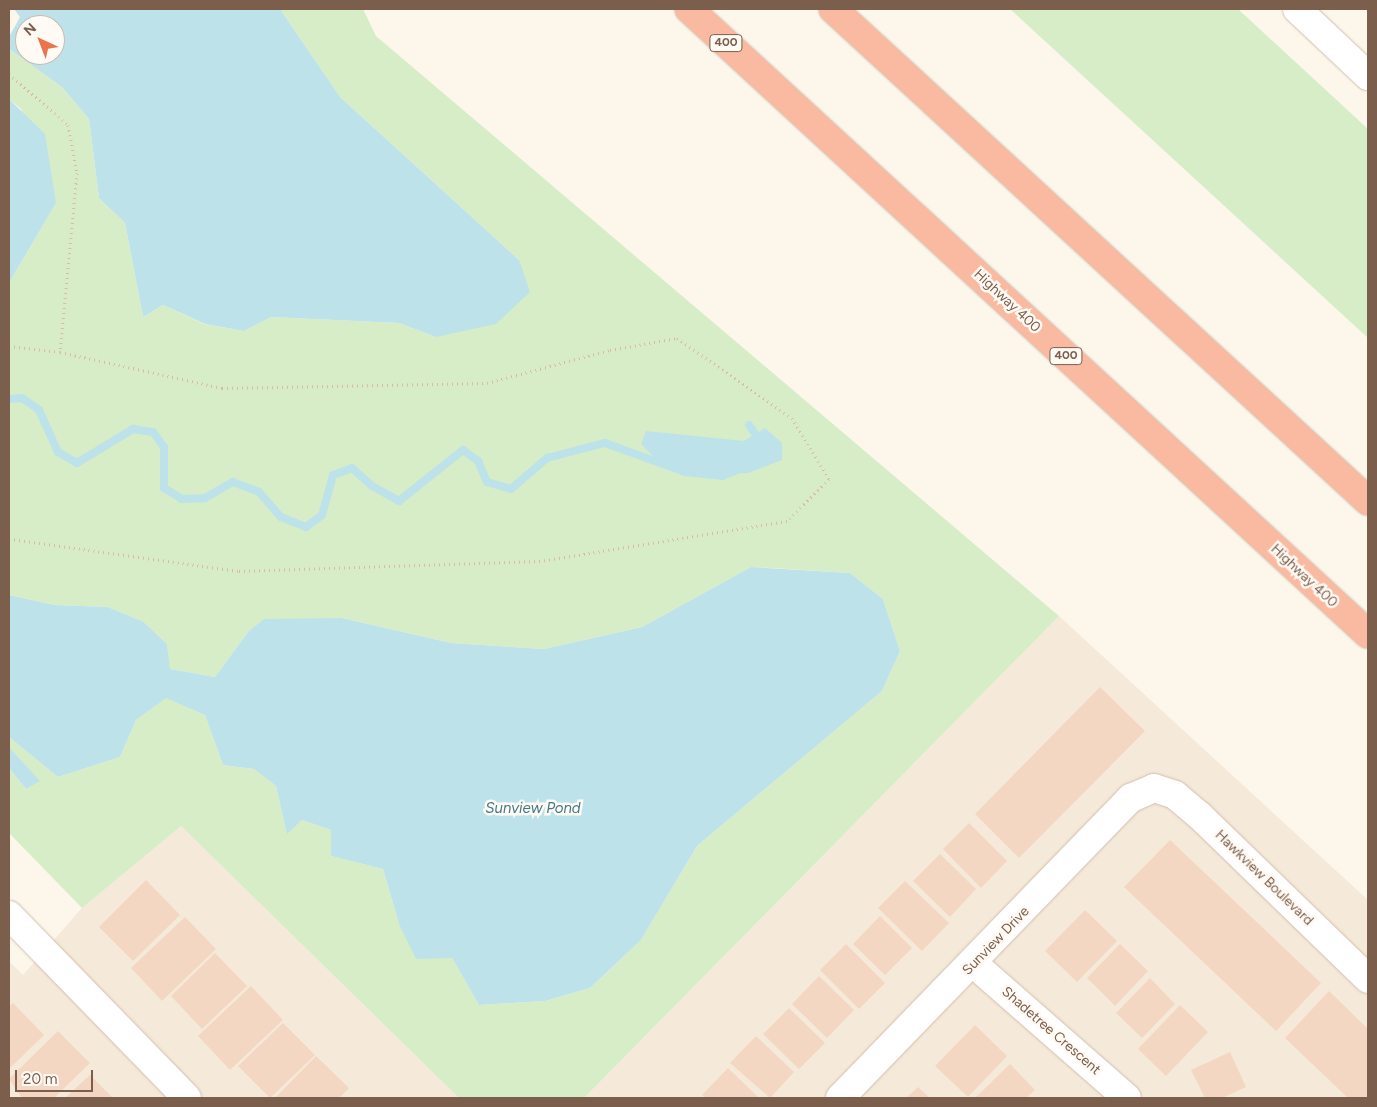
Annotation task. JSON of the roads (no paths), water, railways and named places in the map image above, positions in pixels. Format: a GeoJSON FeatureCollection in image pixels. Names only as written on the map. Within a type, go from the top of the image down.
{"type":"FeatureCollection","features":[{"type":"Feature","properties":{"kind":"highway","name":"Highway 400"},"geometry":{"type":"LineString","coordinates":[[689,9],[1368,634]]}},
{"type":"Feature","properties":{"kind":"highway"},"geometry":{"type":"LineString","coordinates":[[833,9],[1368,501]]}},
{"type":"Feature","properties":{"kind":"street"},"geometry":{"type":"LineString","coordinates":[[1298,9],[1368,76]]}},
{"type":"Feature","properties":{"kind":"street","name":"Sunview Drive"},"geometry":{"type":"LineString","coordinates":[[840,1098],[974,964],[1131,798],[1154,788]]}},
{"type":"Feature","properties":{"kind":"street","name":"Hawkview Boulevard"},"geometry":{"type":"LineString","coordinates":[[1154,788],[1175,795],[1200,816],[1368,979]]}},
{"type":"Feature","properties":{"kind":"street"},"geometry":{"type":"LineString","coordinates":[[11,921],[187,1098]]}},
{"type":"Feature","properties":{"kind":"street","name":"Shadetree Crescent"},"geometry":{"type":"LineString","coordinates":[[974,964],[1127,1098]]}},
{"type":"Feature","properties":{"kind":"water"},"geometry":{"type":"Polygon","coordinates":[[[14,9],[280,9],[340,97],[519,260],[530,292],[496,324],[436,337],[399,323],[271,317],[244,331],[205,324],[163,305],[143,317],[125,223],[99,198],[89,119],[62,87],[31,65],[65,65],[65,15],[18,15],[14,9]]]}},
{"type":"Feature","properties":{"kind":"water"},"geometry":{"type":"Polygon","coordinates":[[[15,26],[15,53],[9,49],[9,37],[15,26]]]}},
{"type":"Feature","properties":{"kind":"water"},"geometry":{"type":"Polygon","coordinates":[[[9,99],[45,134],[56,203],[9,283],[9,99]]]}},
{"type":"Feature","properties":{"kind":"water"},"geometry":{"type":"Polygon","coordinates":[[[765,428],[782,443],[782,460],[748,473],[713,475],[659,462],[641,444],[646,431],[744,441],[765,428]]]}},
{"type":"Feature","properties":{"kind":"water","name":"Sunview Pond"},"geometry":{"type":"Polygon","coordinates":[[[751,567],[850,573],[883,599],[900,651],[882,691],[697,846],[641,940],[590,988],[545,1001],[479,1005],[452,958],[416,959],[399,924],[383,869],[331,856],[331,830],[302,820],[287,834],[276,786],[254,769],[223,765],[205,715],[166,698],[136,720],[120,757],[58,777],[9,737],[9,595],[55,605],[108,607],[144,622],[167,644],[170,669],[215,677],[248,632],[264,619],[342,618],[451,643],[544,649],[642,627],[751,567]]]}},
{"type":"Feature","properties":{"kind":"water"},"geometry":{"type":"Polygon","coordinates":[[[9,747],[40,781],[26,789],[9,768],[9,747]]]}},
{"type":"Feature","properties":{"kind":"waterway"},"geometry":{"type":"LineString","coordinates":[[9,399],[22,398],[39,410],[58,452],[77,463],[133,429],[153,432],[164,447],[164,488],[182,499],[205,498],[233,482],[259,492],[281,517],[306,527],[322,515],[333,475],[352,468],[372,486],[399,501],[463,450],[478,461],[487,482],[511,489],[547,458],[605,443],[685,472],[722,476],[735,471]]}},
{"type":"Feature","properties":{"kind":"waterway"},"geometry":{"type":"LineString","coordinates":[[749,425],[761,442]]}}]}
